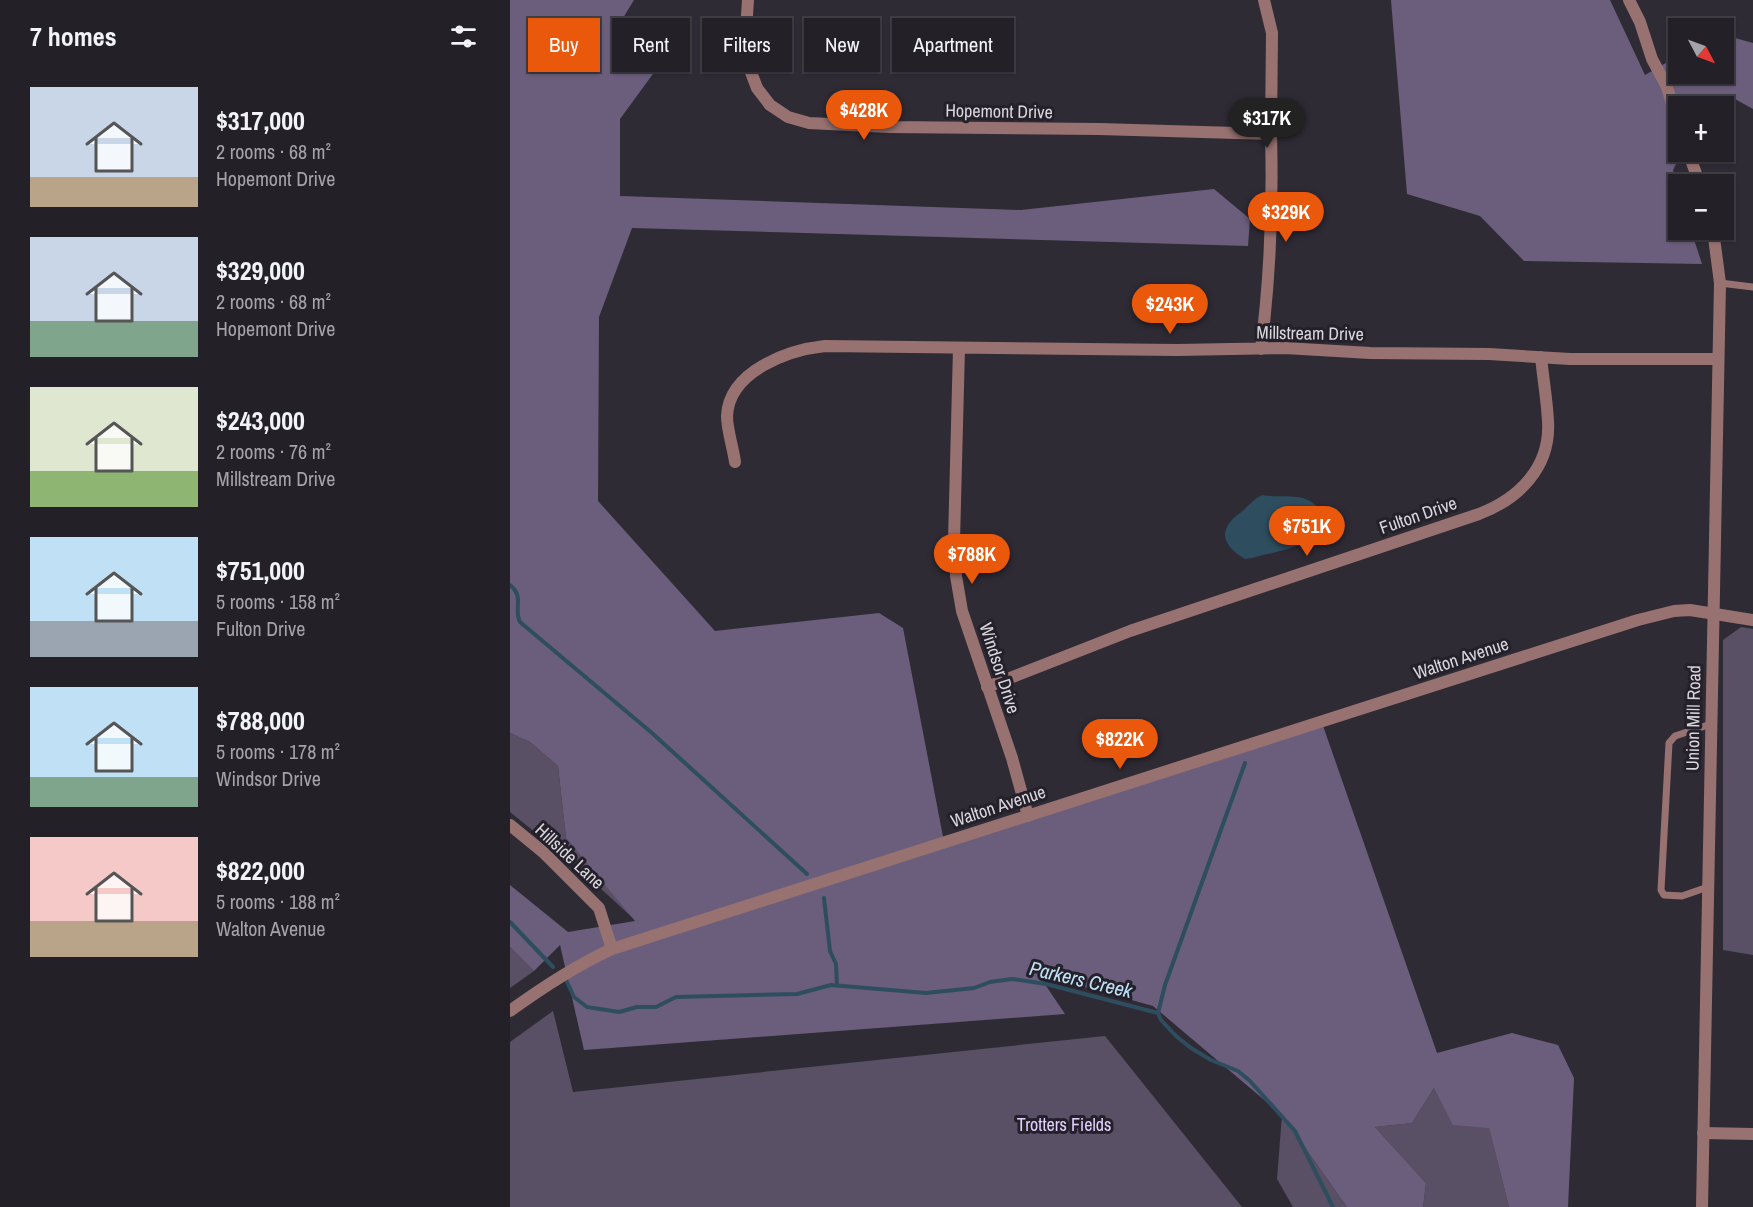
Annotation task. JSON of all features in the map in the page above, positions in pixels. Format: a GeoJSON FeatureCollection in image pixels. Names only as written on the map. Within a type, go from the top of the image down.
{"type":"FeatureCollection","features":[{"type":"Feature","properties":{"kind":"street","name":"Hopemont Drive"},"geometry":{"type":"LineString","coordinates":[[748,0],[745,45],[748,67],[756,88],[770,105],[788,117],[809,123],[889,127],[1099,129],[1271,134]]}},
{"type":"Feature","properties":{"kind":"street"},"geometry":{"type":"LineString","coordinates":[[1261,350],[1271,250],[1272,33],[1264,0]]}},
{"type":"Feature","properties":{"kind":"street"},"geometry":{"type":"LineString","coordinates":[[1629,0],[1640,22],[1652,59],[1670,96]]}},
{"type":"Feature","properties":{"kind":"street","name":"Union Mill Road"},"geometry":{"type":"LineString","coordinates":[[1702,1207],[1720,283],[1714,240]]}},
{"type":"Feature","properties":{"kind":"street","name":"Millstream Drive"},"geometry":{"type":"LineString","coordinates":[[735,462],[727,416],[731,397],[741,385],[769,361],[786,353],[825,346],[1472,353],[1541,357],[1718,359]]}},
{"type":"Feature","properties":{"kind":"street","name":"Windsor Drive"},"geometry":{"type":"LineString","coordinates":[[959,348],[954,541],[956,576],[962,611],[1012,758],[1028,816]]}},
{"type":"Feature","properties":{"kind":"street","name":"Fulton Drive"},"geometry":{"type":"LineString","coordinates":[[987,687],[1130,631],[1479,514],[1508,501],[1521,491],[1530,478],[1538,465],[1547,438],[1549,423],[1541,357]]}},
{"type":"Feature","properties":{"kind":"street","name":"Walton Avenue"},"geometry":{"type":"LineString","coordinates":[[510,1011],[570,970],[612,949],[1638,620],[1674,611],[1690,610],[1753,620]]}},
{"type":"Feature","properties":{"kind":"street","name":"Hillside Lane"},"geometry":{"type":"LineString","coordinates":[[510,825],[543,852],[598,908],[612,949]]}},
{"type":"Feature","properties":{"kind":"street"},"geometry":{"type":"LineString","coordinates":[[1703,1133],[1753,1134]]}},
{"type":"Feature","properties":{"kind":"lane"},"geometry":{"type":"LineString","coordinates":[[1720,283],[1753,286]]}},
{"type":"Feature","properties":{"kind":"lane"},"geometry":{"type":"LineString","coordinates":[[1708,887],[1682,896],[1664,895],[1661,890],[1669,744],[1675,736],[1711,724]]}},
{"type":"Feature","properties":{"kind":"green space"},"geometry":{"type":"Polygon","coordinates":[[[1741,627],[1753,629],[1753,955],[1723,950],[1723,640],[1741,627]]]}},
{"type":"Feature","properties":{"kind":"green space"},"geometry":{"type":"Polygon","coordinates":[[[510,733],[530,742],[558,766],[566,838],[636,921],[573,863],[510,812],[510,733]]]}},
{"type":"Feature","properties":{"kind":"green space"},"geometry":{"type":"Polygon","coordinates":[[[510,947],[534,971],[510,988],[510,947]]]}},
{"type":"Feature","properties":{"kind":"green space","name":"Trotters Fields"},"geometry":{"type":"Polygon","coordinates":[[[553,1011],[573,1092],[1105,1036],[1242,1207],[510,1207],[510,1042],[553,1011]]]}},
{"type":"Feature","properties":{"kind":"green space"},"geometry":{"type":"Polygon","coordinates":[[[1434,1088],[1489,1127],[1509,1207],[1423,1207],[1426,1183],[1375,1127],[1412,1123],[1434,1088]]]}},
{"type":"Feature","properties":{"kind":"green space"},"geometry":{"type":"Polygon","coordinates":[[[1282,1115],[1347,1207],[1293,1207],[1277,1179],[1282,1115]]]}},
{"type":"Feature","properties":{"kind":"shaded area"},"geometry":{"type":"Polygon","coordinates":[[[510,0],[634,0],[623,18],[612,18],[612,72],[654,72],[620,119],[620,196],[1021,210],[1214,189],[1250,219],[1248,246],[632,228],[599,317],[598,501],[715,631],[879,613],[903,628],[944,842],[1321,720],[1437,1053],[1512,1033],[1558,1045],[1574,1078],[1568,1207],[1509,1207],[1489,1128],[1453,1125],[1434,1088],[1412,1123],[1375,1127],[1426,1183],[1423,1207],[1347,1207],[1282,1115],[1153,1006],[1038,974],[1065,1014],[584,1050],[560,945],[534,971],[510,947],[510,885],[568,932],[635,921],[566,838],[558,766],[530,742],[510,733],[510,0]]]}},
{"type":"Feature","properties":{"kind":"shaded area"},"geometry":{"type":"Polygon","coordinates":[[[1391,0],[1610,0],[1645,75],[1668,62],[1668,84],[1734,84],[1734,38],[1753,43],[1753,109],[1734,98],[1734,96],[1726,94],[1723,96],[1668,96],[1668,162],[1677,162],[1673,170],[1674,174],[1668,174],[1668,240],[1694,240],[1702,264],[1524,261],[1480,216],[1407,194],[1391,0]]]}},
{"type":"Feature","properties":{"kind":"water"},"geometry":{"type":"Polygon","coordinates":[[[1262,495],[1308,500],[1320,511],[1320,523],[1308,540],[1298,545],[1245,559],[1227,543],[1225,531],[1233,519],[1262,495]]]}},
{"type":"Feature","properties":{"kind":"waterway"},"geometry":{"type":"LineString","coordinates":[[510,585],[517,594],[520,622],[652,733],[807,874]]}},
{"type":"Feature","properties":{"kind":"waterway"},"geometry":{"type":"LineString","coordinates":[[1158,1013],[1165,985],[1245,763]]}},
{"type":"Feature","properties":{"kind":"waterway"},"geometry":{"type":"LineString","coordinates":[[824,898],[830,951],[836,964],[837,985]]}},
{"type":"Feature","properties":{"kind":"waterway","name":"Parkers Creek"},"geometry":{"type":"LineString","coordinates":[[510,922],[553,967]]}},
{"type":"Feature","properties":{"kind":"waterway","name":"Parkers Creek"},"geometry":{"type":"LineString","coordinates":[[567,982],[574,997],[587,1007],[619,1012],[637,1007],[656,1007],[676,997],[797,994],[831,985],[926,993],[974,988],[990,982],[1012,979],[1046,984],[1158,1013],[1161,1020],[1176,1036],[1191,1048],[1211,1060],[1238,1071],[1250,1081],[1295,1131],[1333,1207]]}}]}
